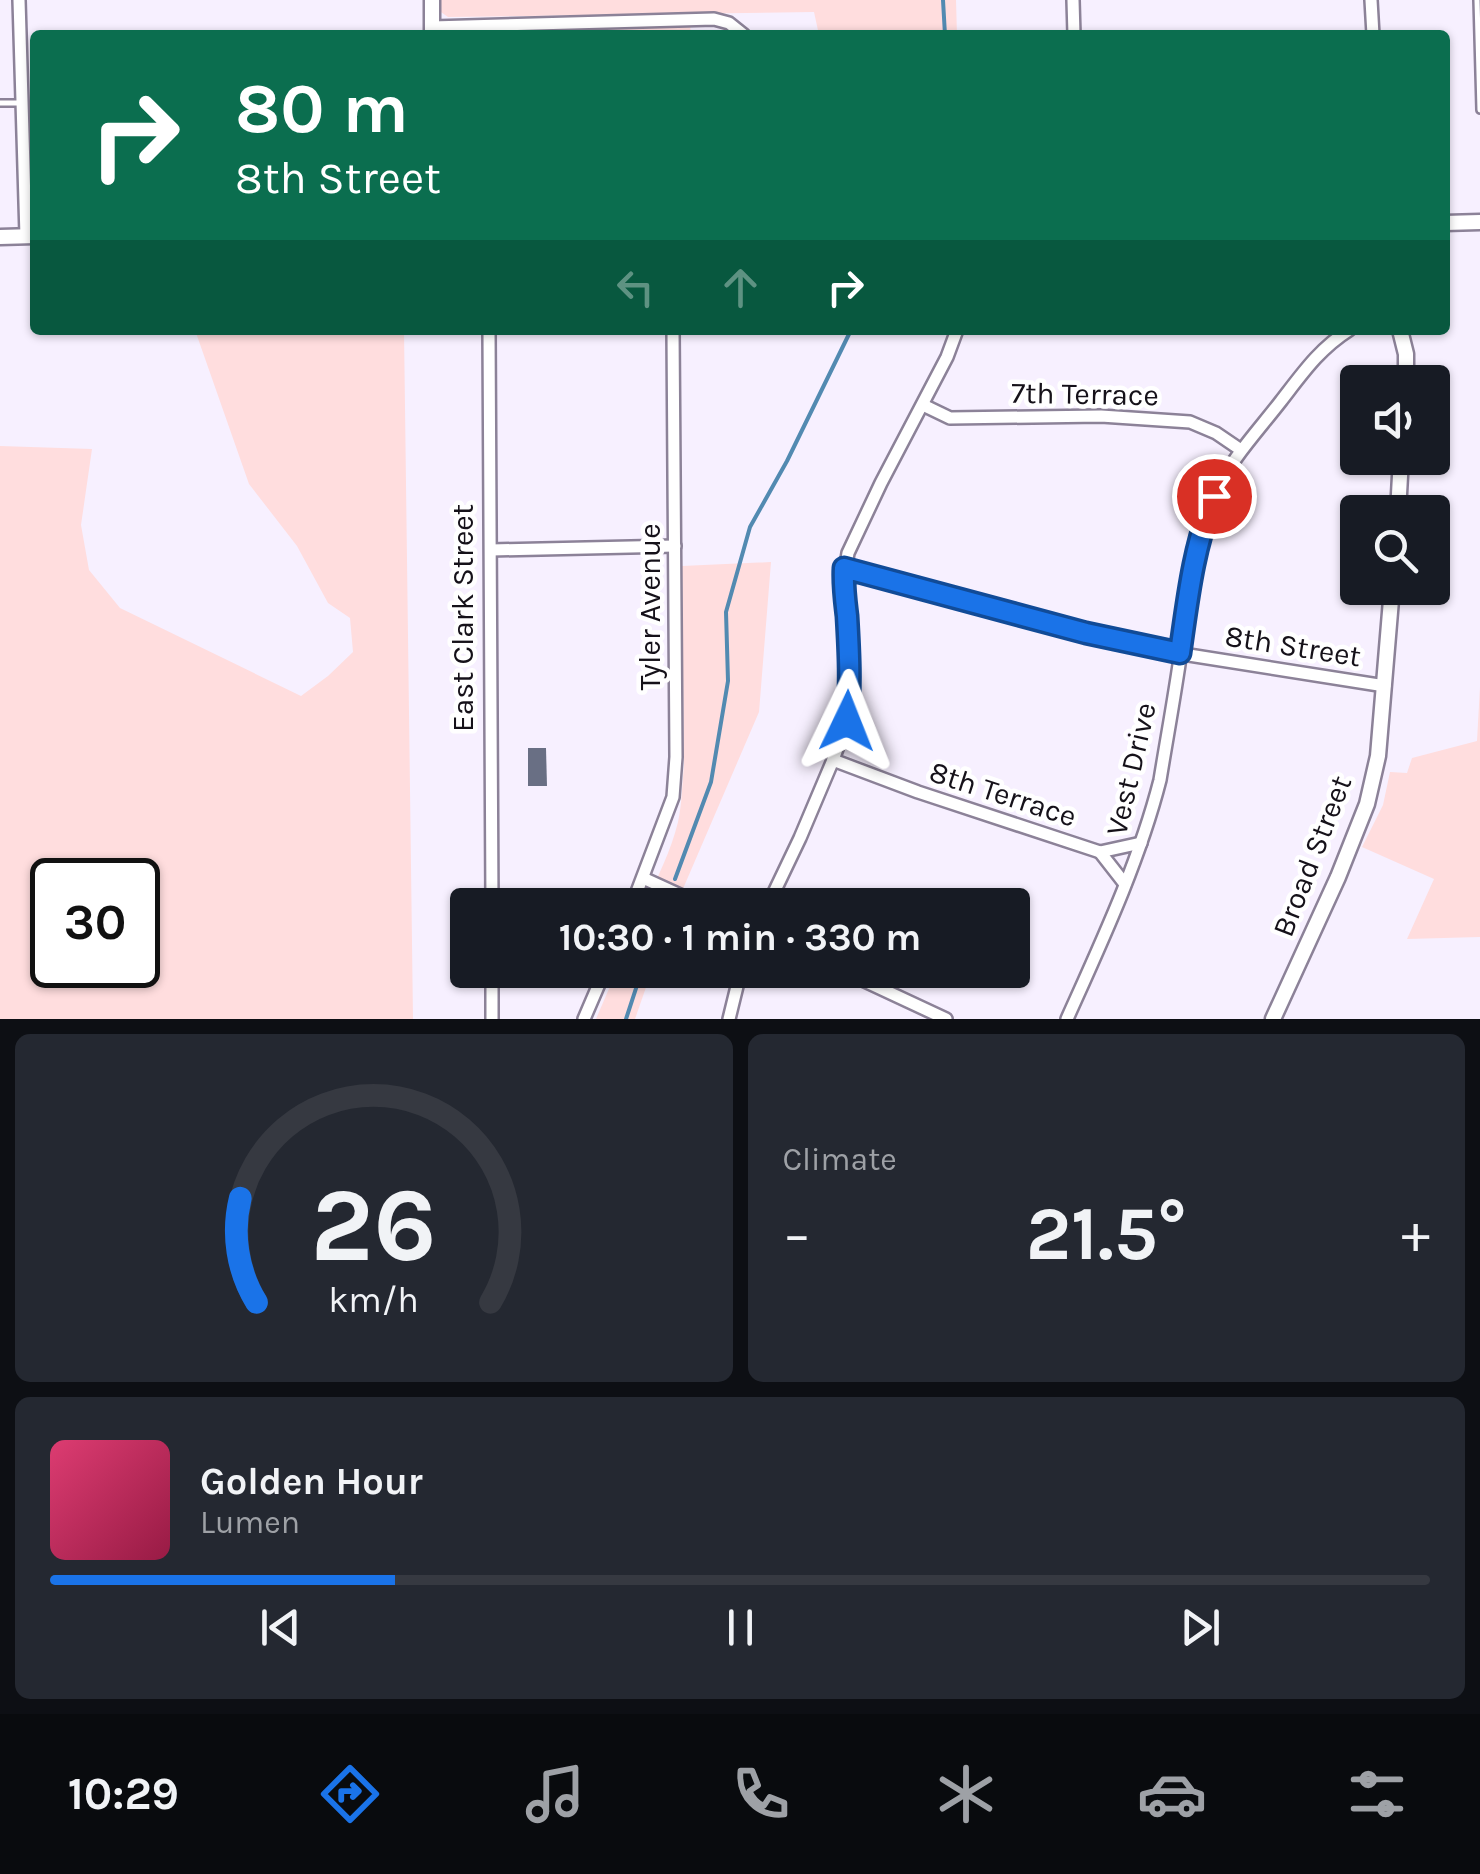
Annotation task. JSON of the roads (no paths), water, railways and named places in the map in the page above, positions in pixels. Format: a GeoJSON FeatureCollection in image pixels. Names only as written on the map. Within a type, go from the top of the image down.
{"type":"FeatureCollection","features":[{"type":"Feature","properties":{"kind":"street"},"geometry":{"type":"LineString","coordinates":[[0,237],[30,236],[19,0]]}},
{"type":"Feature","properties":{"kind":"street"},"geometry":{"type":"LineString","coordinates":[[432,0],[432,30]]}},
{"type":"Feature","properties":{"kind":"street"},"geometry":{"type":"LineString","coordinates":[[1073,0],[1074,30]]}},
{"type":"Feature","properties":{"kind":"street"},"geometry":{"type":"LineString","coordinates":[[1372,0],[1372,30]]}},
{"type":"Feature","properties":{"kind":"street"},"geometry":{"type":"LineString","coordinates":[[446,30],[556,22],[714,19],[738,30]]}},
{"type":"Feature","properties":{"kind":"street"},"geometry":{"type":"LineString","coordinates":[[1450,222],[1480,222]]}},
{"type":"Feature","properties":{"kind":"street","name":"East Clark Street"},"geometry":{"type":"LineString","coordinates":[[489,335],[492,888]]}},
{"type":"Feature","properties":{"kind":"street","name":"Tyler Avenue"},"geometry":{"type":"LineString","coordinates":[[643,878],[673,797],[676,757],[673,335]]}},
{"type":"Feature","properties":{"kind":"street"},"geometry":{"type":"LineString","coordinates":[[776,888],[847,721],[846,614],[842,589],[848,553],[955,335]]}},
{"type":"Feature","properties":{"kind":"street","name":"Vest Drive"},"geometry":{"type":"LineString","coordinates":[[1067,1019],[1125,884],[1160,780],[1192,566],[1204,521],[1241,450],[1313,358],[1339,335]]}},
{"type":"Feature","properties":{"kind":"street"},"geometry":{"type":"LineString","coordinates":[[1401,335],[1406,365]]}},
{"type":"Feature","properties":{"kind":"street","name":"7th Terrace"},"geometry":{"type":"LineString","coordinates":[[924,405],[950,418],[1101,416],[1190,422],[1241,450]]}},
{"type":"Feature","properties":{"kind":"street"},"geometry":{"type":"LineString","coordinates":[[491,550],[676,546]]}},
{"type":"Feature","properties":{"kind":"street","name":"8th Street"},"geometry":{"type":"LineString","coordinates":[[844,568],[1086,633],[1180,653],[1385,686]]}},
{"type":"Feature","properties":{"kind":"street","name":"Broad Street"},"geometry":{"type":"LineString","coordinates":[[1273,1019],[1367,804],[1378,756],[1391,605]]}},
{"type":"Feature","properties":{"kind":"street","name":"8th Terrace"},"geometry":{"type":"LineString","coordinates":[[833,760],[1100,852],[1141,842]]}},
{"type":"Feature","properties":{"kind":"street","name":"8th Terrace"},"geometry":{"type":"LineString","coordinates":[[1100,852],[1125,884]]}},
{"type":"Feature","properties":{"kind":"street"},"geometry":{"type":"LineString","coordinates":[[639,888],[643,878],[665,888]]}},
{"type":"Feature","properties":{"kind":"street"},"geometry":{"type":"LineString","coordinates":[[492,988],[492,1019]]}},
{"type":"Feature","properties":{"kind":"street"},"geometry":{"type":"LineString","coordinates":[[584,1019],[597,988]]}},
{"type":"Feature","properties":{"kind":"street"},"geometry":{"type":"LineString","coordinates":[[728,1019],[736,988]]}},
{"type":"Feature","properties":{"kind":"street"},"geometry":{"type":"LineString","coordinates":[[880,988],[946,1019]]}},
{"type":"Feature","properties":{"kind":"lane"},"geometry":{"type":"LineString","coordinates":[[1477,0],[1480,110]]}},
{"type":"Feature","properties":{"kind":"lane"},"geometry":{"type":"LineString","coordinates":[[0,103],[22,102]]}},
{"type":"Feature","properties":{"kind":"waterway"},"geometry":{"type":"LineString","coordinates":[[943,0],[945,30]]}},
{"type":"Feature","properties":{"kind":"waterway"},"geometry":{"type":"LineString","coordinates":[[675,879],[711,782],[728,681],[726,612],[750,527],[849,335]]}},
{"type":"Feature","properties":{"kind":"waterway"},"geometry":{"type":"LineString","coordinates":[[626,1019],[636,988]]}}]}
